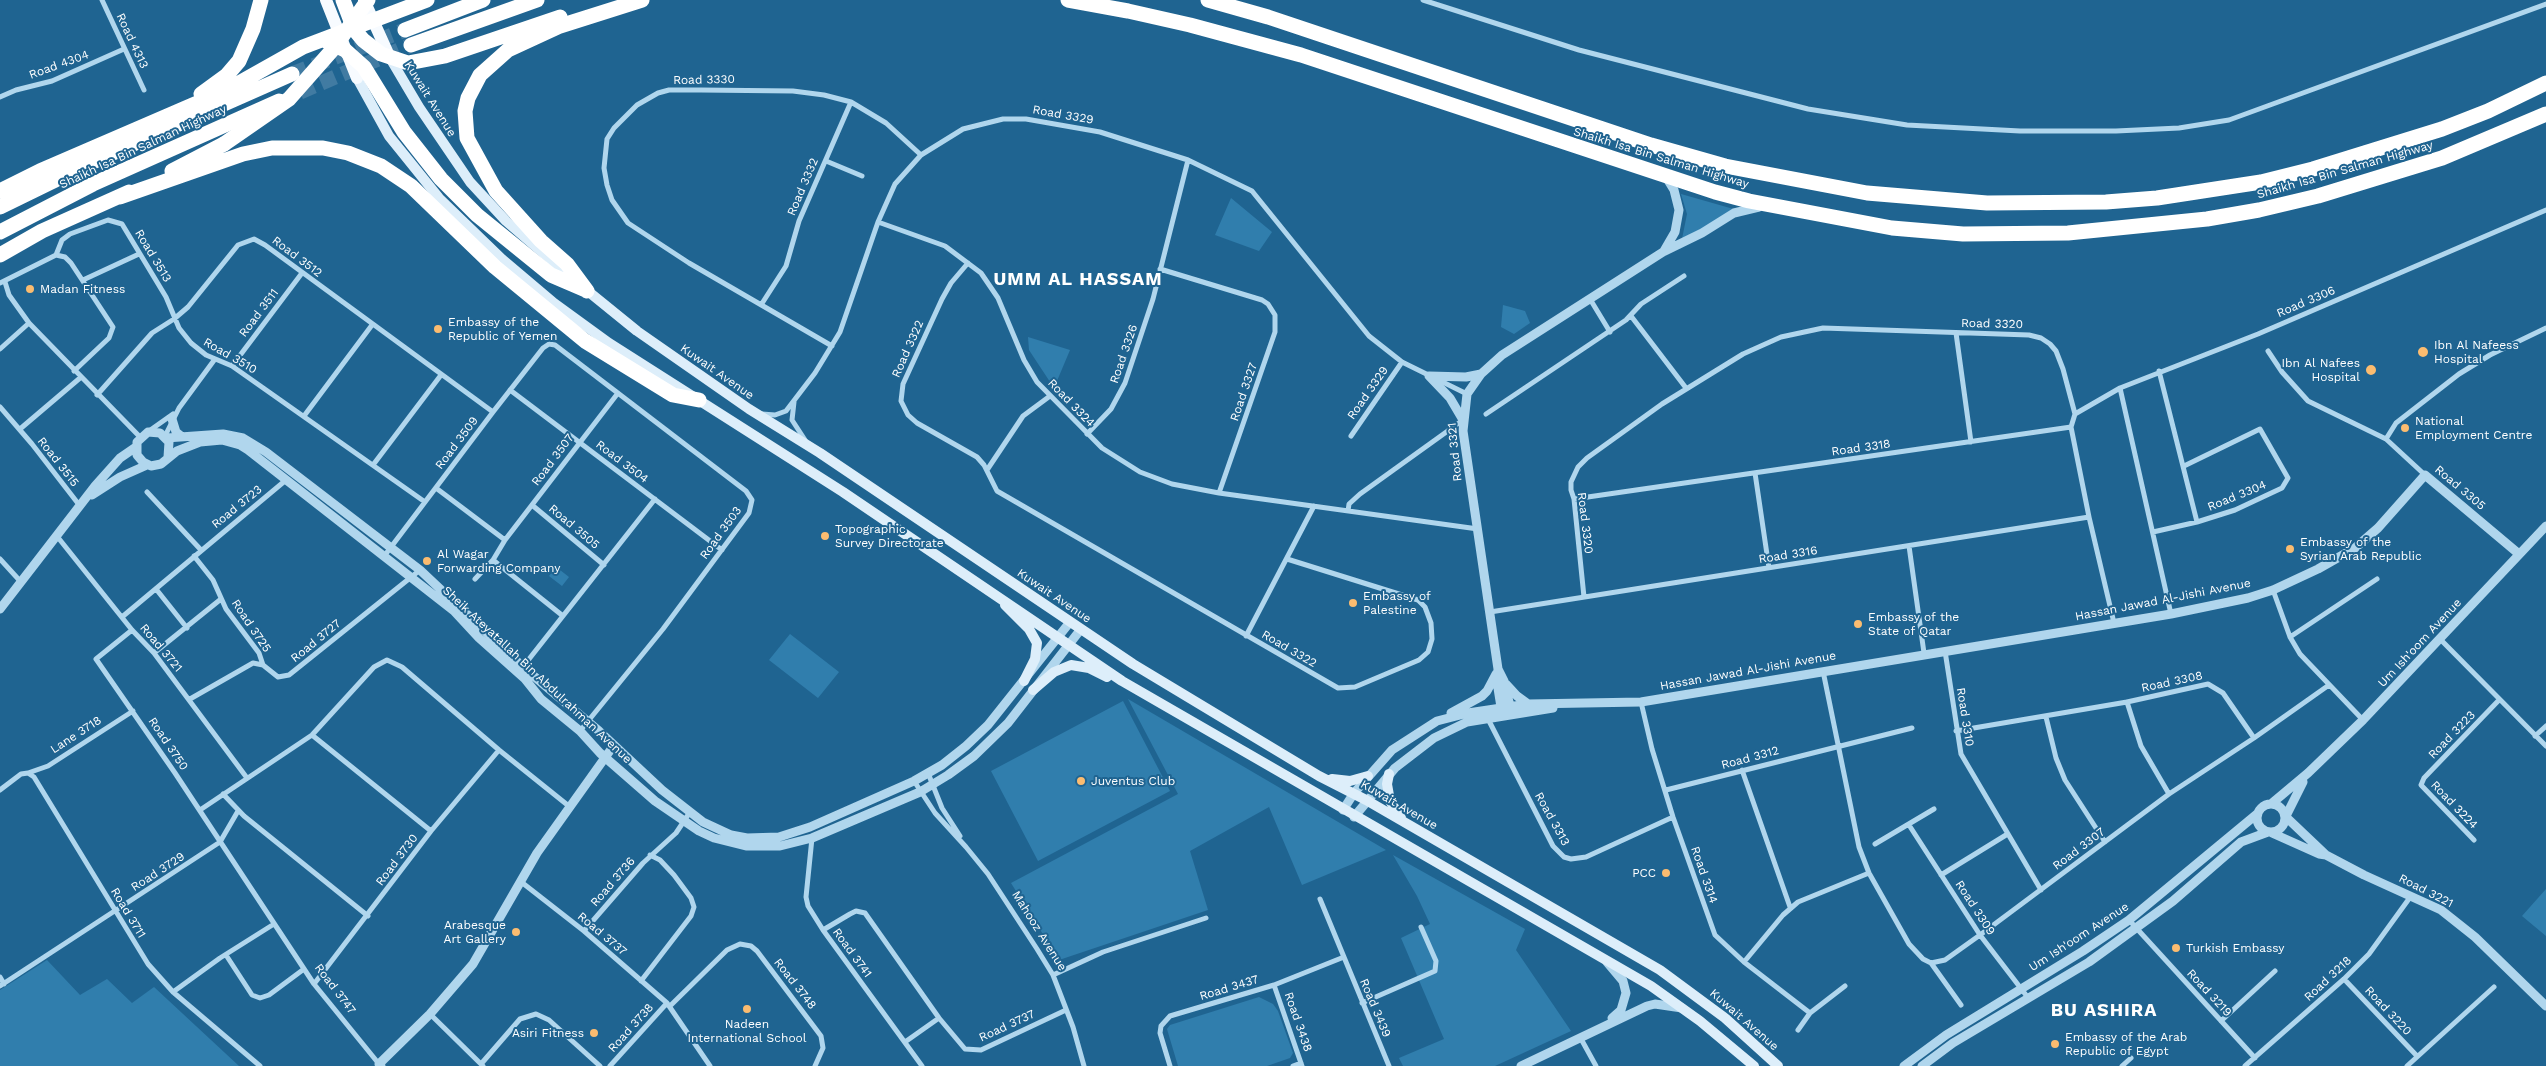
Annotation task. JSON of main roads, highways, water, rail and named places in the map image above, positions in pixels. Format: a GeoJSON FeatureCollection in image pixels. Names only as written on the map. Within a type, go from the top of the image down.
{"type":"FeatureCollection","features":[{"type":"Feature","properties":{"kind":"highway"},"geometry":{"type":"LineString","coordinates":[[164,116],[227,75],[246,46],[261,0]]}},
{"type":"Feature","properties":{"kind":"highway"},"geometry":{"type":"LineString","coordinates":[[343,0],[358,35],[390,58],[408,63],[430,60],[533,24],[622,0]]}},
{"type":"Feature","properties":{"kind":"highway"},"geometry":{"type":"LineString","coordinates":[[0,255],[42,231],[120,197],[224,144],[289,99],[334,48],[366,0]]}},
{"type":"Feature","properties":{"kind":"highway"},"geometry":{"type":"LineString","coordinates":[[358,78],[351,55],[358,35],[372,22],[427,0]]}},
{"type":"Feature","properties":{"kind":"highway"},"geometry":{"type":"LineString","coordinates":[[405,30],[483,0]]}},
{"type":"Feature","properties":{"kind":"highway"},"geometry":{"type":"LineString","coordinates":[[411,45],[537,0]]}},
{"type":"Feature","properties":{"kind":"highway"},"geometry":{"type":"LineString","coordinates":[[587,291],[567,264],[541,241],[496,191],[467,138],[465,111],[468,98],[480,75],[508,50],[560,26],[642,0]]}},
{"type":"Feature","properties":{"kind":"highway","name":"Shaikh Isa Bin Salman Highway"},"geometry":{"type":"LineString","coordinates":[[1068,0],[1172,21],[1301,55],[1666,178],[1749,201],[1892,228],[1963,234],[2068,233],[2148,226],[2259,210],[2318,196],[2442,158],[2546,114]]}},
{"type":"Feature","properties":{"kind":"highway","name":"Shaikh Isa Bin Salman Highway"},"geometry":{"type":"LineString","coordinates":[[1208,0],[1268,17],[1651,145],[1725,166],[1867,193],[1987,202],[2055,204],[2114,201],[2208,191],[2261,182],[2313,169],[2442,129],[2488,111],[2546,84]]}},
{"type":"Feature","properties":{"kind":"highway"},"geometry":{"type":"LineString","coordinates":[[0,191],[164,116],[223,92],[303,47],[339,34],[358,35]]}},
{"type":"Feature","properties":{"kind":"highway"},"geometry":{"type":"LineString","coordinates":[[324,40],[351,55],[371,76],[404,132],[441,179],[477,215],[551,275],[587,291]]}},
{"type":"Feature","properties":{"kind":"highway","name":"Shaikh Isa Bin Salman Highway"},"geometry":{"type":"LineString","coordinates":[[0,208],[86,165],[292,74]]}},
{"type":"Feature","properties":{"kind":"highway","name":"Shaikh Isa Bin Salman Highway"},"geometry":{"type":"LineString","coordinates":[[0,232],[93,184],[300,92]]}},
{"type":"Feature","properties":{"kind":"highway"},"geometry":{"type":"LineString","coordinates":[[120,197],[243,154],[272,148],[297,146],[323,148],[348,153],[381,166],[411,186],[495,268],[585,341],[673,395],[698,400]]}},
{"type":"Feature","properties":{"kind":"main road"},"geometry":{"type":"LineString","coordinates":[[326,0],[339,34],[351,55]]}},
{"type":"Feature","properties":{"kind":"main road"},"geometry":{"type":"LineString","coordinates":[[366,0],[372,22],[390,58]]}},
{"type":"Feature","properties":{"kind":"main road","name":"Kuwait Avenue"},"geometry":{"type":"LineString","coordinates":[[390,58],[419,107],[470,182],[506,221],[587,291],[637,331],[748,409],[820,454],[1070,622],[1172,688],[1318,776],[1354,793],[1660,970],[1714,1009],[1778,1066]]}},
{"type":"Feature","properties":{"kind":"main road"},"geometry":{"type":"LineString","coordinates":[[358,78],[378,120],[404,156],[439,198],[478,237],[554,302],[609,343],[843,492],[1122,681],[1354,817],[1651,986],[1682,1008],[1754,1066]]}},
{"type":"Feature","properties":{"kind":"main road"},"geometry":{"type":"LineString","coordinates":[[1000,598],[1014,616],[1029,629],[1037,643],[1035,659],[1024,681]]}},
{"type":"Feature","properties":{"kind":"main road"},"geometry":{"type":"LineString","coordinates":[[1033,690],[1054,672],[1071,665],[1089,668],[1122,681]]}},
{"type":"Feature","properties":{"kind":"main road"},"geometry":{"type":"LineString","coordinates":[[1389,774],[1387,784],[1390,801],[1406,824]]}},
{"type":"Feature","properties":{"kind":"main road"},"geometry":{"type":"LineString","coordinates":[[1318,776],[1350,781],[1368,776]]}},
{"type":"Feature","properties":{"kind":"tunnel"},"geometry":{"type":"LineString","coordinates":[[292,74],[405,30]]}},
{"type":"Feature","properties":{"kind":"tunnel"},"geometry":{"type":"LineString","coordinates":[[300,92],[411,45]]}},
{"type":"Feature","properties":{"kind":"place","name":"Madan Fitness"},"geometry":{"type":"Point","coordinates":[30,289]}},
{"type":"Feature","properties":{"kind":"place","name":"Embassy of the Republic of Yemen"},"geometry":{"type":"Point","coordinates":[438,329]}},
{"type":"Feature","properties":{"kind":"place","name":"Ibn Al Nafeess Hospital"},"geometry":{"type":"Point","coordinates":[2423,352]}},
{"type":"Feature","properties":{"kind":"place","name":"Ibn Al Nafees Hospital"},"geometry":{"type":"Point","coordinates":[2371,370]}},
{"type":"Feature","properties":{"kind":"place","name":"National Employment Centre"},"geometry":{"type":"Point","coordinates":[2405,428]}},
{"type":"Feature","properties":{"kind":"place","name":"Topographic Survey Directorate"},"geometry":{"type":"Point","coordinates":[825,536]}},
{"type":"Feature","properties":{"kind":"place","name":"Embassy of the Syrian Arab Republic"},"geometry":{"type":"Point","coordinates":[2290,549]}},
{"type":"Feature","properties":{"kind":"place","name":"Al Wagar Forwarding Company"},"geometry":{"type":"Point","coordinates":[427,561]}},
{"type":"Feature","properties":{"kind":"place","name":"Embassy of Palestine"},"geometry":{"type":"Point","coordinates":[1353,603]}},
{"type":"Feature","properties":{"kind":"place","name":"Embassy of the State of Qatar"},"geometry":{"type":"Point","coordinates":[1858,624]}},
{"type":"Feature","properties":{"kind":"place","name":"Juventus Club"},"geometry":{"type":"Point","coordinates":[1081,781]}},
{"type":"Feature","properties":{"kind":"place","name":"PCC"},"geometry":{"type":"Point","coordinates":[1666,873]}},
{"type":"Feature","properties":{"kind":"place","name":"Arabesque Art Gallery"},"geometry":{"type":"Point","coordinates":[516,932]}},
{"type":"Feature","properties":{"kind":"place","name":"Turkish Embassy"},"geometry":{"type":"Point","coordinates":[2176,948]}},
{"type":"Feature","properties":{"kind":"place","name":"Nadeen International School"},"geometry":{"type":"Point","coordinates":[747,1009]}},
{"type":"Feature","properties":{"kind":"place","name":"Asiri Fitness"},"geometry":{"type":"Point","coordinates":[594,1033]}},
{"type":"Feature","properties":{"kind":"place","name":"Embassy of the Arab Republic of Egypt"},"geometry":{"type":"Point","coordinates":[2055,1044]}},
{"type":"Feature","properties":{"kind":"district","name":"UMM AL HASSAM"},"geometry":{"type":"Point","coordinates":[1078,280]}},
{"type":"Feature","properties":{"kind":"district","name":"BU ASHIRA"},"geometry":{"type":"Point","coordinates":[2104,1011]}}]}
